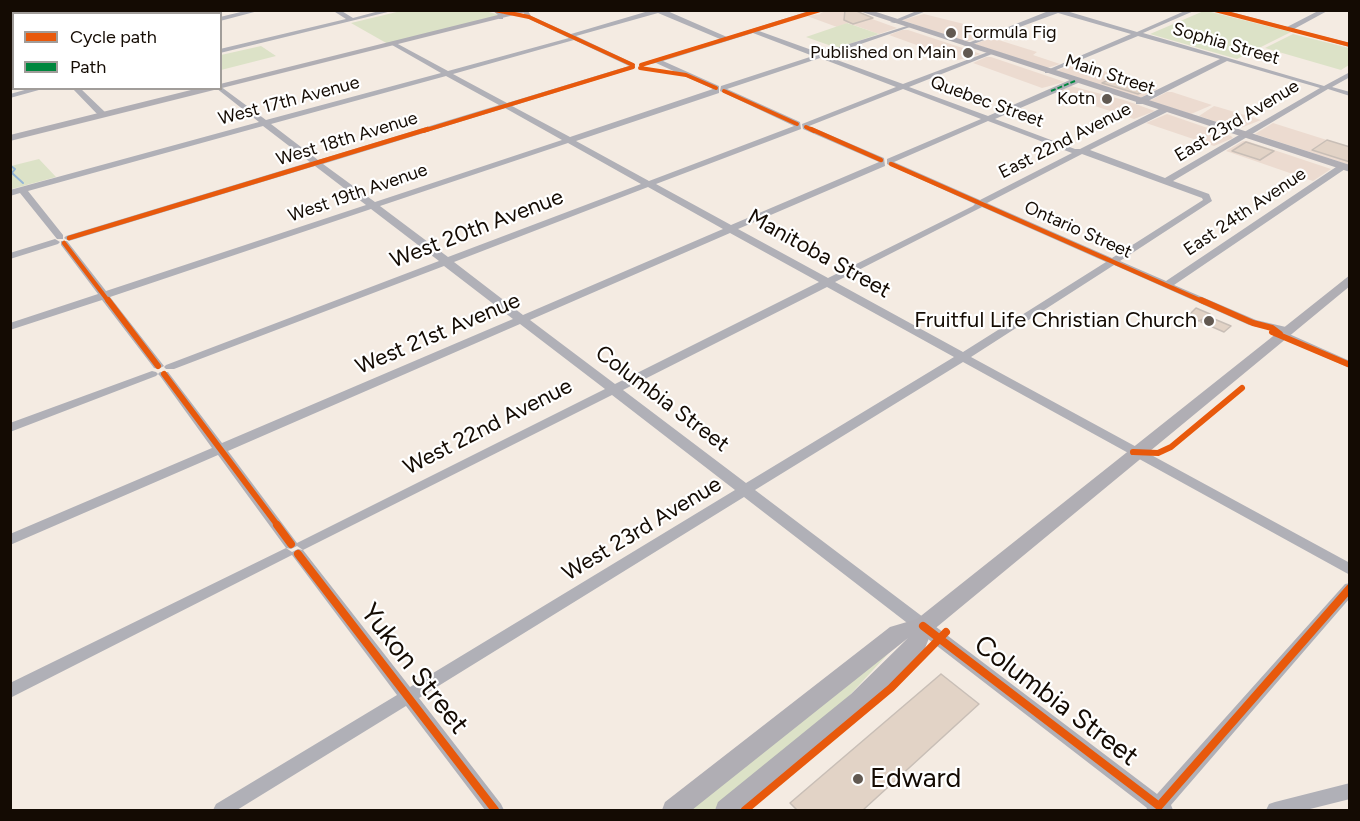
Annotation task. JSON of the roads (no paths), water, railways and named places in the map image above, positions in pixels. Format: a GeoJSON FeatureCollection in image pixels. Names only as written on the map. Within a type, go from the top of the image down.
{"type":"FeatureCollection","features":[{"type":"Feature","properties":{"kind":"main road","name":"Main Street"},"geometry":{"type":"LineString","coordinates":[[860,10],[1346,168]]}},
{"type":"Feature","properties":{"kind":"main road"},"geometry":{"type":"LineString","coordinates":[[222,86],[394,44],[498,13],[528,13]]}},
{"type":"Feature","properties":{"kind":"main road"},"geometry":{"type":"LineString","coordinates":[[10,138],[208,90]]}},
{"type":"Feature","properties":{"kind":"main road"},"geometry":{"type":"LineString","coordinates":[[674,810],[897,633],[923,626],[1134,452],[1350,279]]}},
{"type":"Feature","properties":{"kind":"main road"},"geometry":{"type":"LineString","coordinates":[[727,810],[859,702],[915,647],[923,626]]}},
{"type":"Feature","properties":{"kind":"street"},"geometry":{"type":"LineString","coordinates":[[222,19],[259,10]]}},
{"type":"Feature","properties":{"kind":"street"},"geometry":{"type":"LineString","coordinates":[[335,10],[352,20]]}},
{"type":"Feature","properties":{"kind":"street"},"geometry":{"type":"LineString","coordinates":[[222,51],[393,10]]}},
{"type":"Feature","properties":{"kind":"street","name":"West 18th Avenue"},"geometry":{"type":"LineString","coordinates":[[10,256],[820,10]]}},
{"type":"Feature","properties":{"kind":"street"},"geometry":{"type":"LineString","coordinates":[[893,21],[927,10]]}},
{"type":"Feature","properties":{"kind":"street"},"geometry":{"type":"LineString","coordinates":[[1047,72],[1193,10]]}},
{"type":"Feature","properties":{"kind":"street"},"geometry":{"type":"LineString","coordinates":[[1215,10],[1350,45]]}},
{"type":"Feature","properties":{"kind":"street"},"geometry":{"type":"LineString","coordinates":[[1288,29],[1326,10]]}},
{"type":"Feature","properties":{"kind":"street"},"geometry":{"type":"LineString","coordinates":[[658,11],[728,39]]}},
{"type":"Feature","properties":{"kind":"street","name":"West 17th Avenue"},"geometry":{"type":"LineString","coordinates":[[10,193],[658,11]]}},
{"type":"Feature","properties":{"kind":"street"},"geometry":{"type":"LineString","coordinates":[[966,45],[1057,11]]}},
{"type":"Feature","properties":{"kind":"street","name":"Sophia Street"},"geometry":{"type":"LineString","coordinates":[[1057,11],[1350,94]]}},
{"type":"Feature","properties":{"kind":"street","name":"Ontario Street"},"geometry":{"type":"LineString","coordinates":[[528,13],[572,37],[637,66],[686,75]]}},
{"type":"Feature","properties":{"kind":"street","name":"West 19th Avenue"},"geometry":{"type":"LineString","coordinates":[[10,327],[908,26]]}},
{"type":"Feature","properties":{"kind":"street","name":"Quebec Street"},"geometry":{"type":"LineString","coordinates":[[754,31],[902,87],[1166,181],[1209,199],[1114,262]]}},
{"type":"Feature","properties":{"kind":"street","name":"Manitoba Street"},"geometry":{"type":"LineString","coordinates":[[394,44],[1350,570]]}},
{"type":"Feature","properties":{"kind":"street","name":"West 20th Avenue"},"geometry":{"type":"LineString","coordinates":[[10,428],[990,53]]}},
{"type":"Feature","properties":{"kind":"street","name":"East 22nd Avenue"},"geometry":{"type":"LineString","coordinates":[[1139,102],[1226,59]]}},
{"type":"Feature","properties":{"kind":"street","name":"Ontario Street"},"geometry":{"type":"LineString","coordinates":[[656,60],[802,126],[1350,364]]}},
{"type":"Feature","properties":{"kind":"street","name":"East 23rd Avenue"},"geometry":{"type":"LineString","coordinates":[[1166,181],[1350,74]]}},
{"type":"Feature","properties":{"kind":"street","name":"West 21st Avenue"},"geometry":{"type":"LineString","coordinates":[[10,540],[1075,81]]}},
{"type":"Feature","properties":{"kind":"street","name":"Columbia Street"},"geometry":{"type":"LineString","coordinates":[[222,86],[521,320],[746,490],[1159,809]]}},
{"type":"Feature","properties":{"kind":"street"},"geometry":{"type":"LineString","coordinates":[[10,96],[35,90]]}},
{"type":"Feature","properties":{"kind":"street"},"geometry":{"type":"LineString","coordinates":[[77,90],[103,115]]}},
{"type":"Feature","properties":{"kind":"street","name":"East 22nd Avenue"},"geometry":{"type":"LineString","coordinates":[[981,204],[1080,151],[1164,110]]}},
{"type":"Feature","properties":{"kind":"street","name":"East 24th Avenue"},"geometry":{"type":"LineString","coordinates":[[1167,285],[1346,168]]}},
{"type":"Feature","properties":{"kind":"street","name":"Yukon Street"},"geometry":{"type":"LineString","coordinates":[[22,189],[495,810]]}},
{"type":"Feature","properties":{"kind":"street","name":"West 22nd Avenue"},"geometry":{"type":"LineString","coordinates":[[10,691],[981,204]]}},
{"type":"Feature","properties":{"kind":"street","name":"West 23rd Avenue"},"geometry":{"type":"LineString","coordinates":[[222,810],[963,357],[1114,262]]}},
{"type":"Feature","properties":{"kind":"street","name":"Ontario Street"},"geometry":{"type":"LineString","coordinates":[[1253,323],[1280,335]]}},
{"type":"Feature","properties":{"kind":"street"},"geometry":{"type":"LineString","coordinates":[[1159,809],[1350,588]]}},
{"type":"Feature","properties":{"kind":"street"},"geometry":{"type":"LineString","coordinates":[[1275,810],[1350,791]]}},
{"type":"Feature","properties":{"kind":"waterway"},"geometry":{"type":"LineString","coordinates":[[11,166],[15,169],[12,173],[23,183]]}},
{"type":"Feature","properties":{"kind":"place","name":"Formula Fig"},"geometry":{"type":"Point","coordinates":[951,33]}},
{"type":"Feature","properties":{"kind":"place","name":"Published on Main"},"geometry":{"type":"Point","coordinates":[968,53]}},
{"type":"Feature","properties":{"kind":"place","name":"Kotn"},"geometry":{"type":"Point","coordinates":[1107,99]}},
{"type":"Feature","properties":{"kind":"place","name":"Fruitful Life Christian Church"},"geometry":{"type":"Point","coordinates":[1209,321]}},
{"type":"Feature","properties":{"kind":"place","name":"Edward"},"geometry":{"type":"Point","coordinates":[858,779]}}]}
